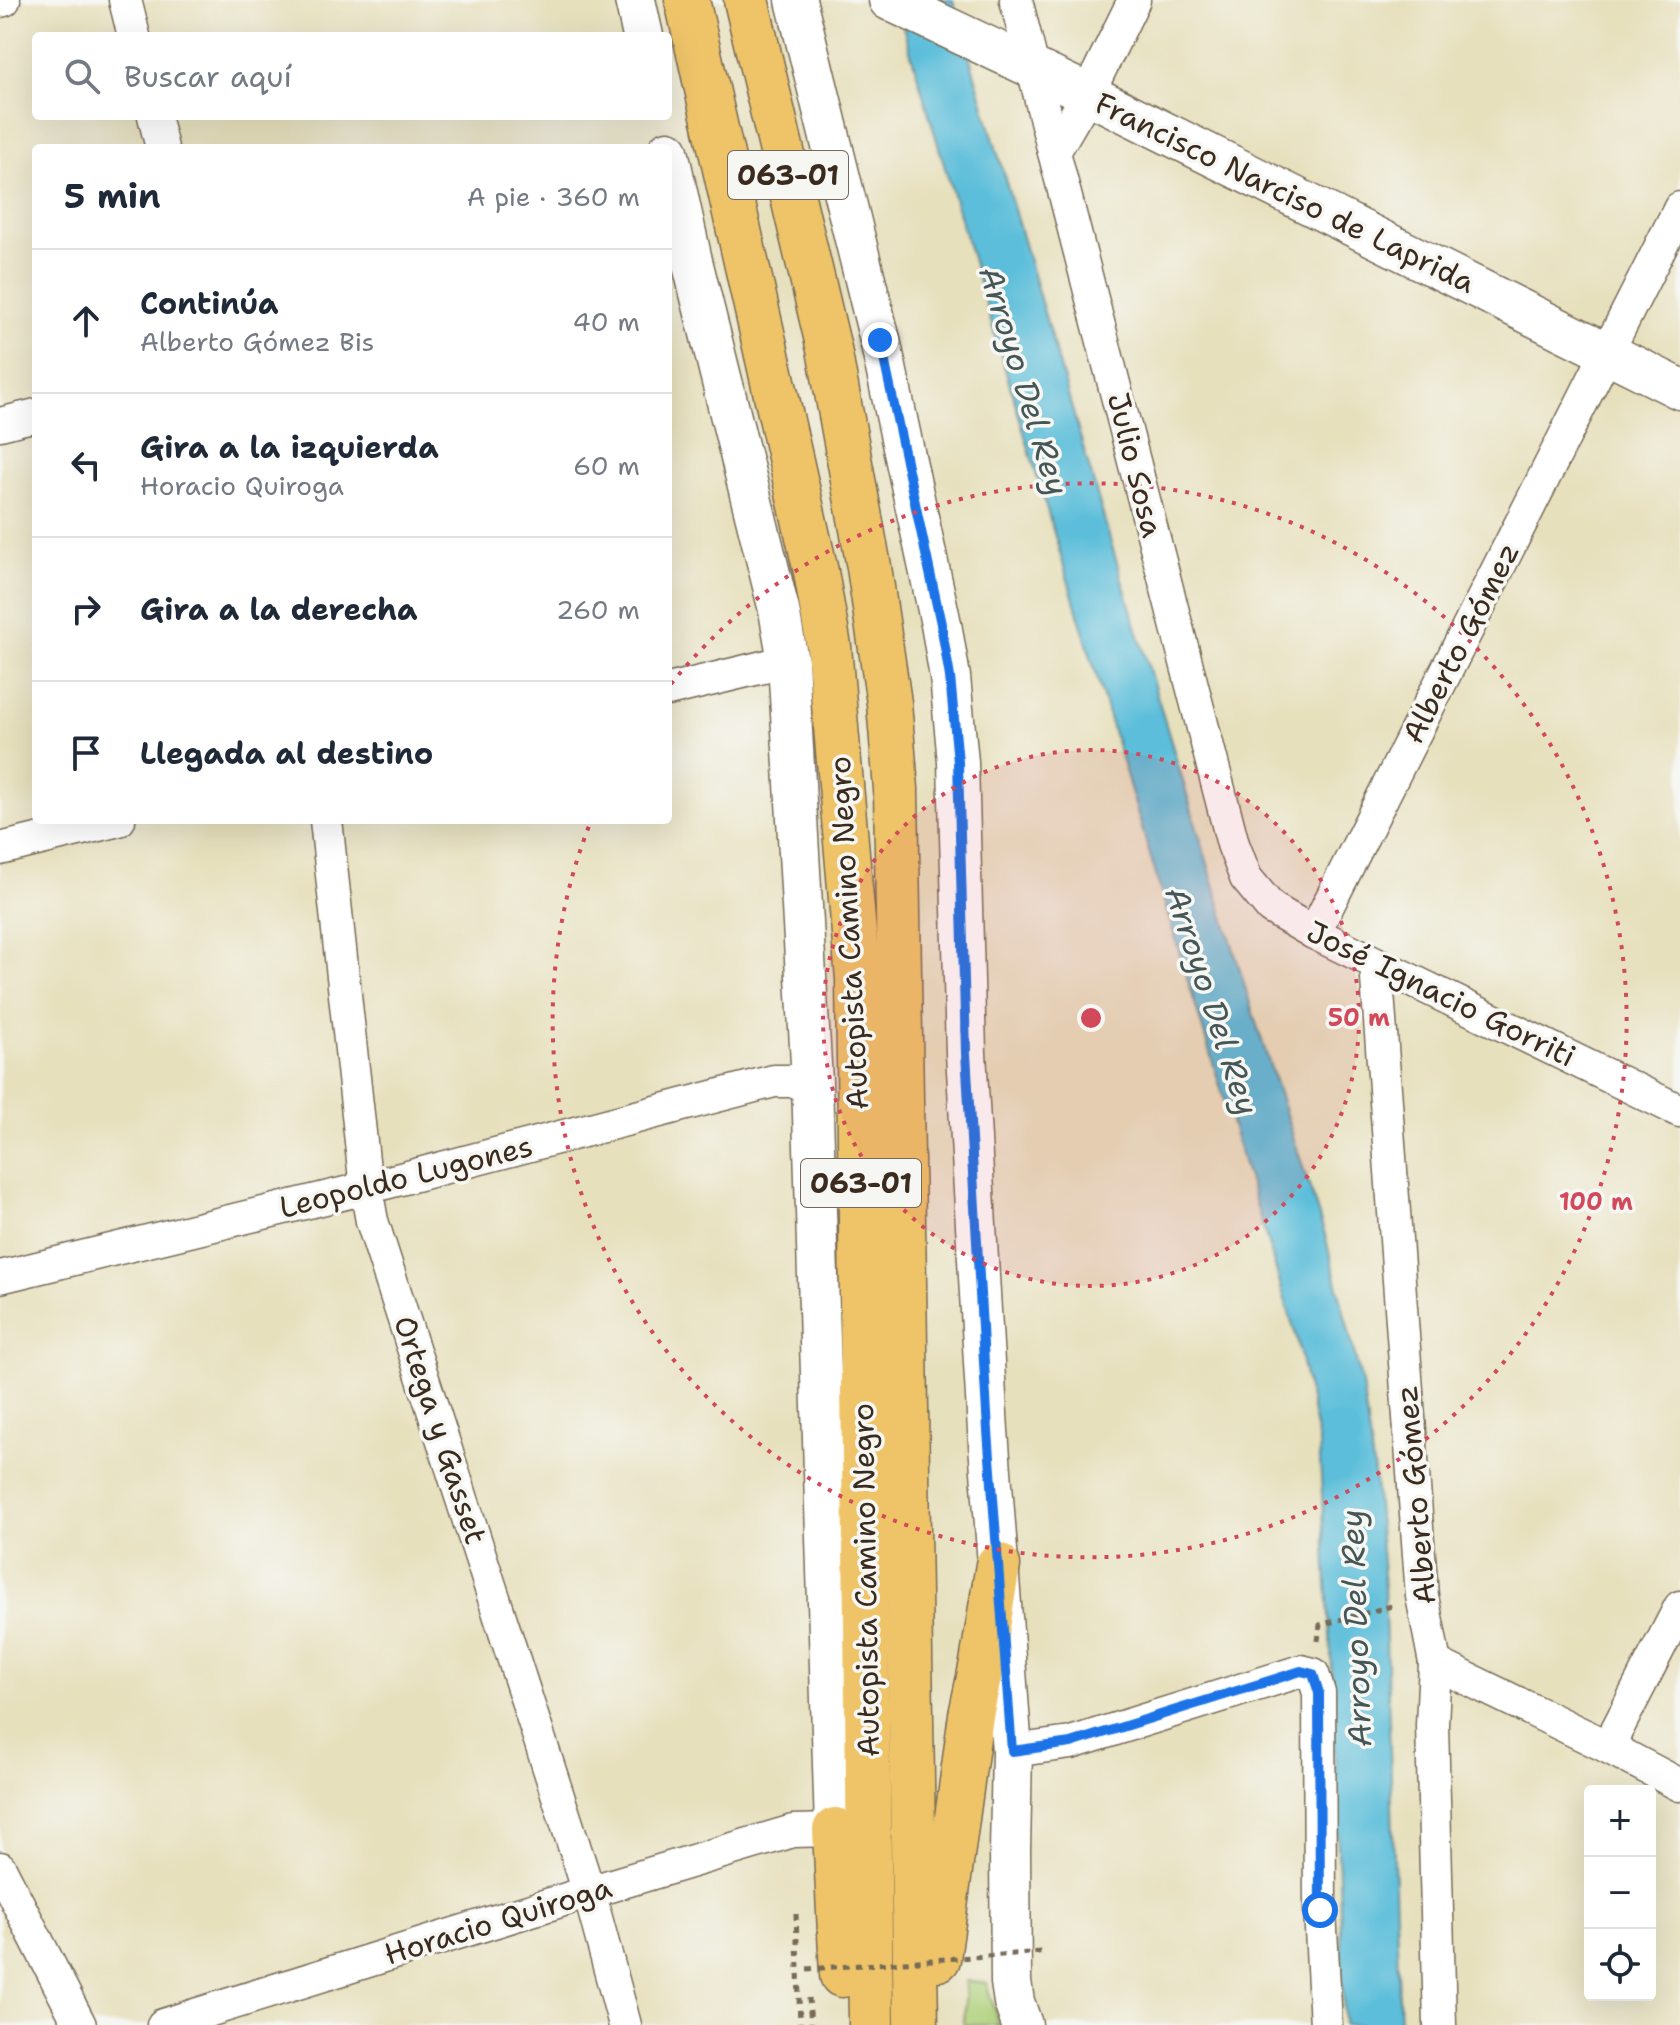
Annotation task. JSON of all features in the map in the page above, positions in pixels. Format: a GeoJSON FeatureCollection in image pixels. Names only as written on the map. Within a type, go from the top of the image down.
{"type":"FeatureCollection","features":[{"type":"Feature","properties":{"kind":"highway","name":"Autopista Camino Negro"},"geometry":{"type":"LineString","coordinates":[[687,0],[816,572],[829,647],[858,979],[871,2025]]}},
{"type":"Feature","properties":{"kind":"highway","name":"Autopista Camino Negro"},"geometry":{"type":"LineString","coordinates":[[746,0],[829,349],[872,582],[889,703],[896,789],[916,2025]]}},
{"type":"Feature","properties":{"kind":"highway"},"geometry":{"type":"LineString","coordinates":[[929,2025],[969,1731],[998,1565]]}},
{"type":"Feature","properties":{"kind":"highway"},"geometry":{"type":"LineString","coordinates":[[835,1830],[847,2025]]}},
{"type":"Feature","properties":{"kind":"street"},"geometry":{"type":"LineString","coordinates":[[125,0],[133,32]]}},
{"type":"Feature","properties":{"kind":"street"},"geometry":{"type":"LineString","coordinates":[[635,0],[642,32]]}},
{"type":"Feature","properties":{"kind":"street"},"geometry":{"type":"LineString","coordinates":[[796,0],[880,340],[950,677],[958,762],[966,1053],[988,1431],[1012,1751],[1011,1982],[1022,2025]]}},
{"type":"Feature","properties":{"kind":"street","name":"Francisco Narciso de Laprida"},"geometry":{"type":"LineString","coordinates":[[889,0],[1088,94],[1680,389]]}},
{"type":"Feature","properties":{"kind":"street","name":"Julio Sosa"},"geometry":{"type":"LineString","coordinates":[[1016,0],[1233,844]]}},
{"type":"Feature","properties":{"kind":"street"},"geometry":{"type":"LineString","coordinates":[[1054,152],[1088,94],[1134,0]]}},
{"type":"Feature","properties":{"kind":"street"},"geometry":{"type":"LineString","coordinates":[[155,120],[161,144]]}},
{"type":"Feature","properties":{"kind":"street"},"geometry":{"type":"LineString","coordinates":[[661,120],[667,144]]}},
{"type":"Feature","properties":{"kind":"street"},"geometry":{"type":"LineString","coordinates":[[672,187],[680,264],[779,610],[788,661],[812,1081],[835,1830]]}},
{"type":"Feature","properties":{"kind":"street","name":"Alberto Gómez"},"geometry":{"type":"LineString","coordinates":[[1314,933],[1680,208]]}},
{"type":"Feature","properties":{"kind":"street"},"geometry":{"type":"LineString","coordinates":[[0,424],[32,416]]}},
{"type":"Feature","properties":{"kind":"street"},"geometry":{"type":"LineString","coordinates":[[672,689],[788,661]]}},
{"type":"Feature","properties":{"kind":"street"},"geometry":{"type":"LineString","coordinates":[[0,849],[103,824]]}},
{"type":"Feature","properties":{"kind":"street","name":"Ortega y Gasset"},"geometry":{"type":"LineString","coordinates":[[326,824],[372,1221],[589,1892],[625,2025]]}},
{"type":"Feature","properties":{"kind":"street","name":"José Ignacio Gorriti"},"geometry":{"type":"LineString","coordinates":[[1233,844],[1246,878],[1271,908],[1376,965],[1680,1111]]}},
{"type":"Feature","properties":{"kind":"street","name":"Alberto Gómez"},"geometry":{"type":"LineString","coordinates":[[1376,965],[1422,1596],[1435,1663],[1432,1725],[1440,2025]]}},
{"type":"Feature","properties":{"kind":"street","name":"Leopoldo Lugones"},"geometry":{"type":"LineString","coordinates":[[0,1277],[366,1188],[774,1081],[812,1081]]}},
{"type":"Feature","properties":{"kind":"street"},"geometry":{"type":"LineString","coordinates":[[1608,1747],[1680,1607]]}},
{"type":"Feature","properties":{"kind":"street"},"geometry":{"type":"LineString","coordinates":[[1435,1663],[1680,1785]]}},
{"type":"Feature","properties":{"kind":"street"},"geometry":{"type":"LineString","coordinates":[[1012,1751],[1071,1743],[1301,1671],[1313,1674],[1319,1693],[1320,1910],[1326,2025]]}},
{"type":"Feature","properties":{"kind":"street","name":"Horacio Quiroga"},"geometry":{"type":"LineString","coordinates":[[163,2025],[793,1831],[835,1830]]}},
{"type":"Feature","properties":{"kind":"street"},"geometry":{"type":"LineString","coordinates":[[0,1868],[80,2025]]}},
{"type":"Feature","properties":{"kind":"path"},"geometry":{"type":"LineString","coordinates":[[1320,1625],[1392,1606]]}},
{"type":"Feature","properties":{"kind":"path"},"geometry":{"type":"LineString","coordinates":[[807,1969],[1042,1952]]}},
{"type":"Feature","properties":{"kind":"path"},"geometry":{"type":"LineString","coordinates":[[797,1965],[800,2025]]}},
{"type":"Feature","properties":{"kind":"green space"},"geometry":{"type":"Polygon","coordinates":[[[966,1981],[986,1983],[999,2025],[964,2025],[966,1981]]]}},
{"type":"Feature","properties":{"kind":"water","name":"Arroyo Del Rey"},"geometry":{"type":"Polygon","coordinates":[[[895,0],[953,0],[1114,553],[1252,1010],[1325,1235],[1362,1384],[1375,1481],[1384,1585],[1400,2025],[1344,2025],[1332,1672],[1319,1442],[1297,1339],[895,0]]]}},
{"type":"Feature","properties":{"kind":"route"},"geometry":{"type":"LineString","coordinates":[[880,340],[941,624],[950,677],[958,762],[966,1053],[988,1431],[1012,1751],[1071,1743],[1301,1671],[1313,1674],[1319,1693],[1320,1910]]}}]}
